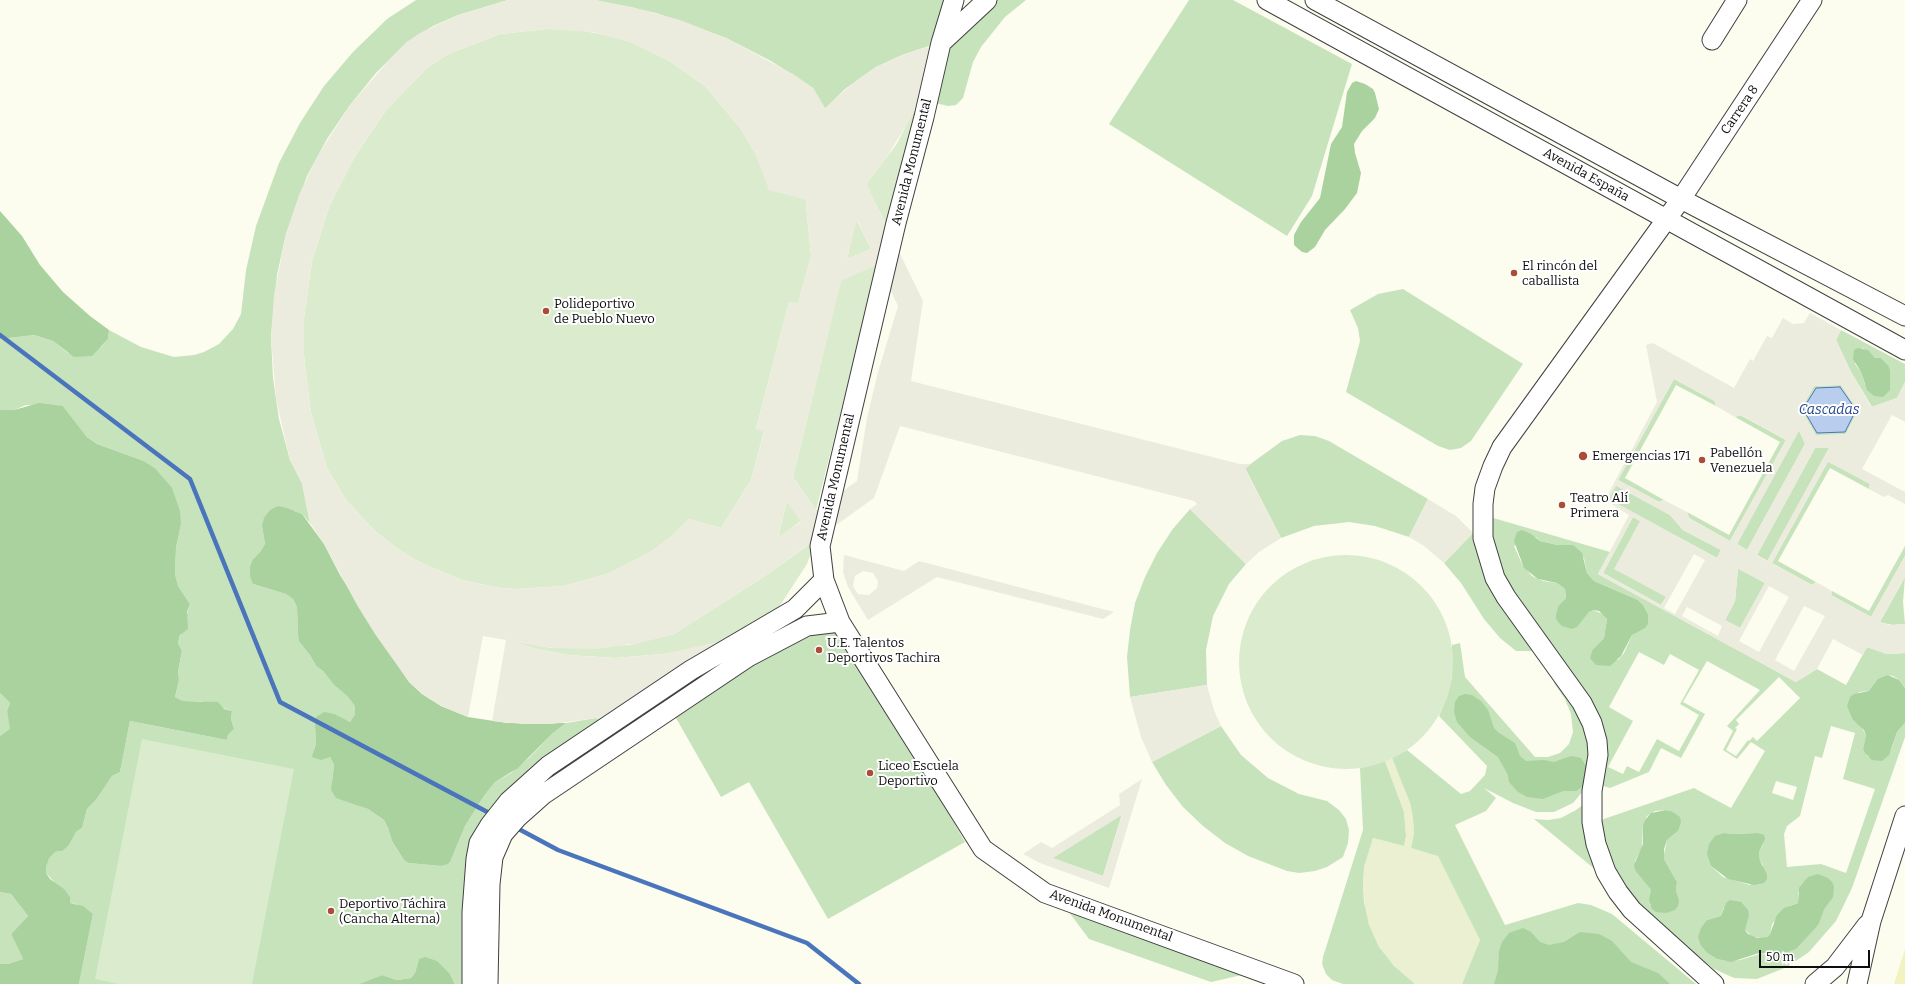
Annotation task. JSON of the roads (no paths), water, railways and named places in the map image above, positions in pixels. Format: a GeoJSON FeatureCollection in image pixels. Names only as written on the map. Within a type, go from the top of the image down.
{"type":"FeatureCollection","features":[{"type":"Feature","properties":{"kind":"street","name":"Avenida Monumental"},"geometry":{"type":"LineString","coordinates":[[954,0],[941,43],[924,117],[896,223],[820,546],[824,580],[840,622],[983,849],[1045,893],[1294,984]]}},
{"type":"Feature","properties":{"kind":"street"},"geometry":{"type":"LineString","coordinates":[[941,43],[987,0]]}},
{"type":"Feature","properties":{"kind":"street","name":"Avenida España"},"geometry":{"type":"LineString","coordinates":[[1267,0],[1905,350]]}},
{"type":"Feature","properties":{"kind":"street","name":"Avenida España"},"geometry":{"type":"LineString","coordinates":[[1315,0],[1681,199],[1905,316]]}},
{"type":"Feature","properties":{"kind":"street"},"geometry":{"type":"LineString","coordinates":[[1712,40],[1737,0]]}},
{"type":"Feature","properties":{"kind":"street","name":"Carrera 8"},"geometry":{"type":"LineString","coordinates":[[1714,984],[1632,910],[1618,892],[1606,872],[1598,851],[1592,822],[1592,792],[1598,755],[1597,741],[1592,724],[1582,703],[1502,590],[1490,565],[1483,532],[1483,504],[1485,488],[1502,447],[1665,219],[1681,199],[1812,0]]}},
{"type":"Feature","properties":{"kind":"street"},"geometry":{"type":"LineString","coordinates":[[472,984],[472,912],[476,858],[480,843],[496,830],[509,813],[524,786],[548,766],[691,670],[795,609],[824,580]]}},
{"type":"Feature","properties":{"kind":"street"},"geometry":{"type":"LineString","coordinates":[[509,813],[544,794],[748,658],[807,626],[840,622]]}},
{"type":"Feature","properties":{"kind":"street"},"geometry":{"type":"LineString","coordinates":[[658,693],[670,710]]}},
{"type":"Feature","properties":{"kind":"street"},"geometry":{"type":"LineString","coordinates":[[1857,984],[1871,921],[1905,816]]}},
{"type":"Feature","properties":{"kind":"street"},"geometry":{"type":"LineString","coordinates":[[488,984],[490,884],[496,830]]}},
{"type":"Feature","properties":{"kind":"street"},"geometry":{"type":"LineString","coordinates":[[1815,984],[1835,967],[1871,921]]}},
{"type":"Feature","properties":{"kind":"water","name":"Cascadas"},"geometry":{"type":"Polygon","coordinates":[[[1840,387],[1856,410],[1845,432],[1817,433],[1803,409],[1816,388],[1840,387]]]}},
{"type":"Feature","properties":{"kind":"waterway"},"geometry":{"type":"LineString","coordinates":[[0,335],[190,479],[280,702],[493,815]]}},
{"type":"Feature","properties":{"kind":"waterway"},"geometry":{"type":"LineString","coordinates":[[515,827],[558,850],[807,943],[859,984]]}},
{"type":"Feature","properties":{"kind":"place","name":"El rincón del caballista"},"geometry":{"type":"Point","coordinates":[1514,273]}},
{"type":"Feature","properties":{"kind":"place","name":"Polideportivo de Pueblo Nuevo"},"geometry":{"type":"Point","coordinates":[546,311]}},
{"type":"Feature","properties":{"kind":"place","name":"Emergencias 171"},"geometry":{"type":"Point","coordinates":[1583,456]}},
{"type":"Feature","properties":{"kind":"place","name":"Pabellón Venezuela"},"geometry":{"type":"Point","coordinates":[1702,460]}},
{"type":"Feature","properties":{"kind":"place","name":"Teatro Alí Primera"},"geometry":{"type":"Point","coordinates":[1562,505]}},
{"type":"Feature","properties":{"kind":"place","name":"U.E. Talentos Deportivos Tachira"},"geometry":{"type":"Point","coordinates":[819,650]}},
{"type":"Feature","properties":{"kind":"place","name":"Liceo Escuela Deportivo"},"geometry":{"type":"Point","coordinates":[870,773]}},
{"type":"Feature","properties":{"kind":"place","name":"Deportivo Táchira (Cancha Alterna)"},"geometry":{"type":"Point","coordinates":[331,911]}}]}
